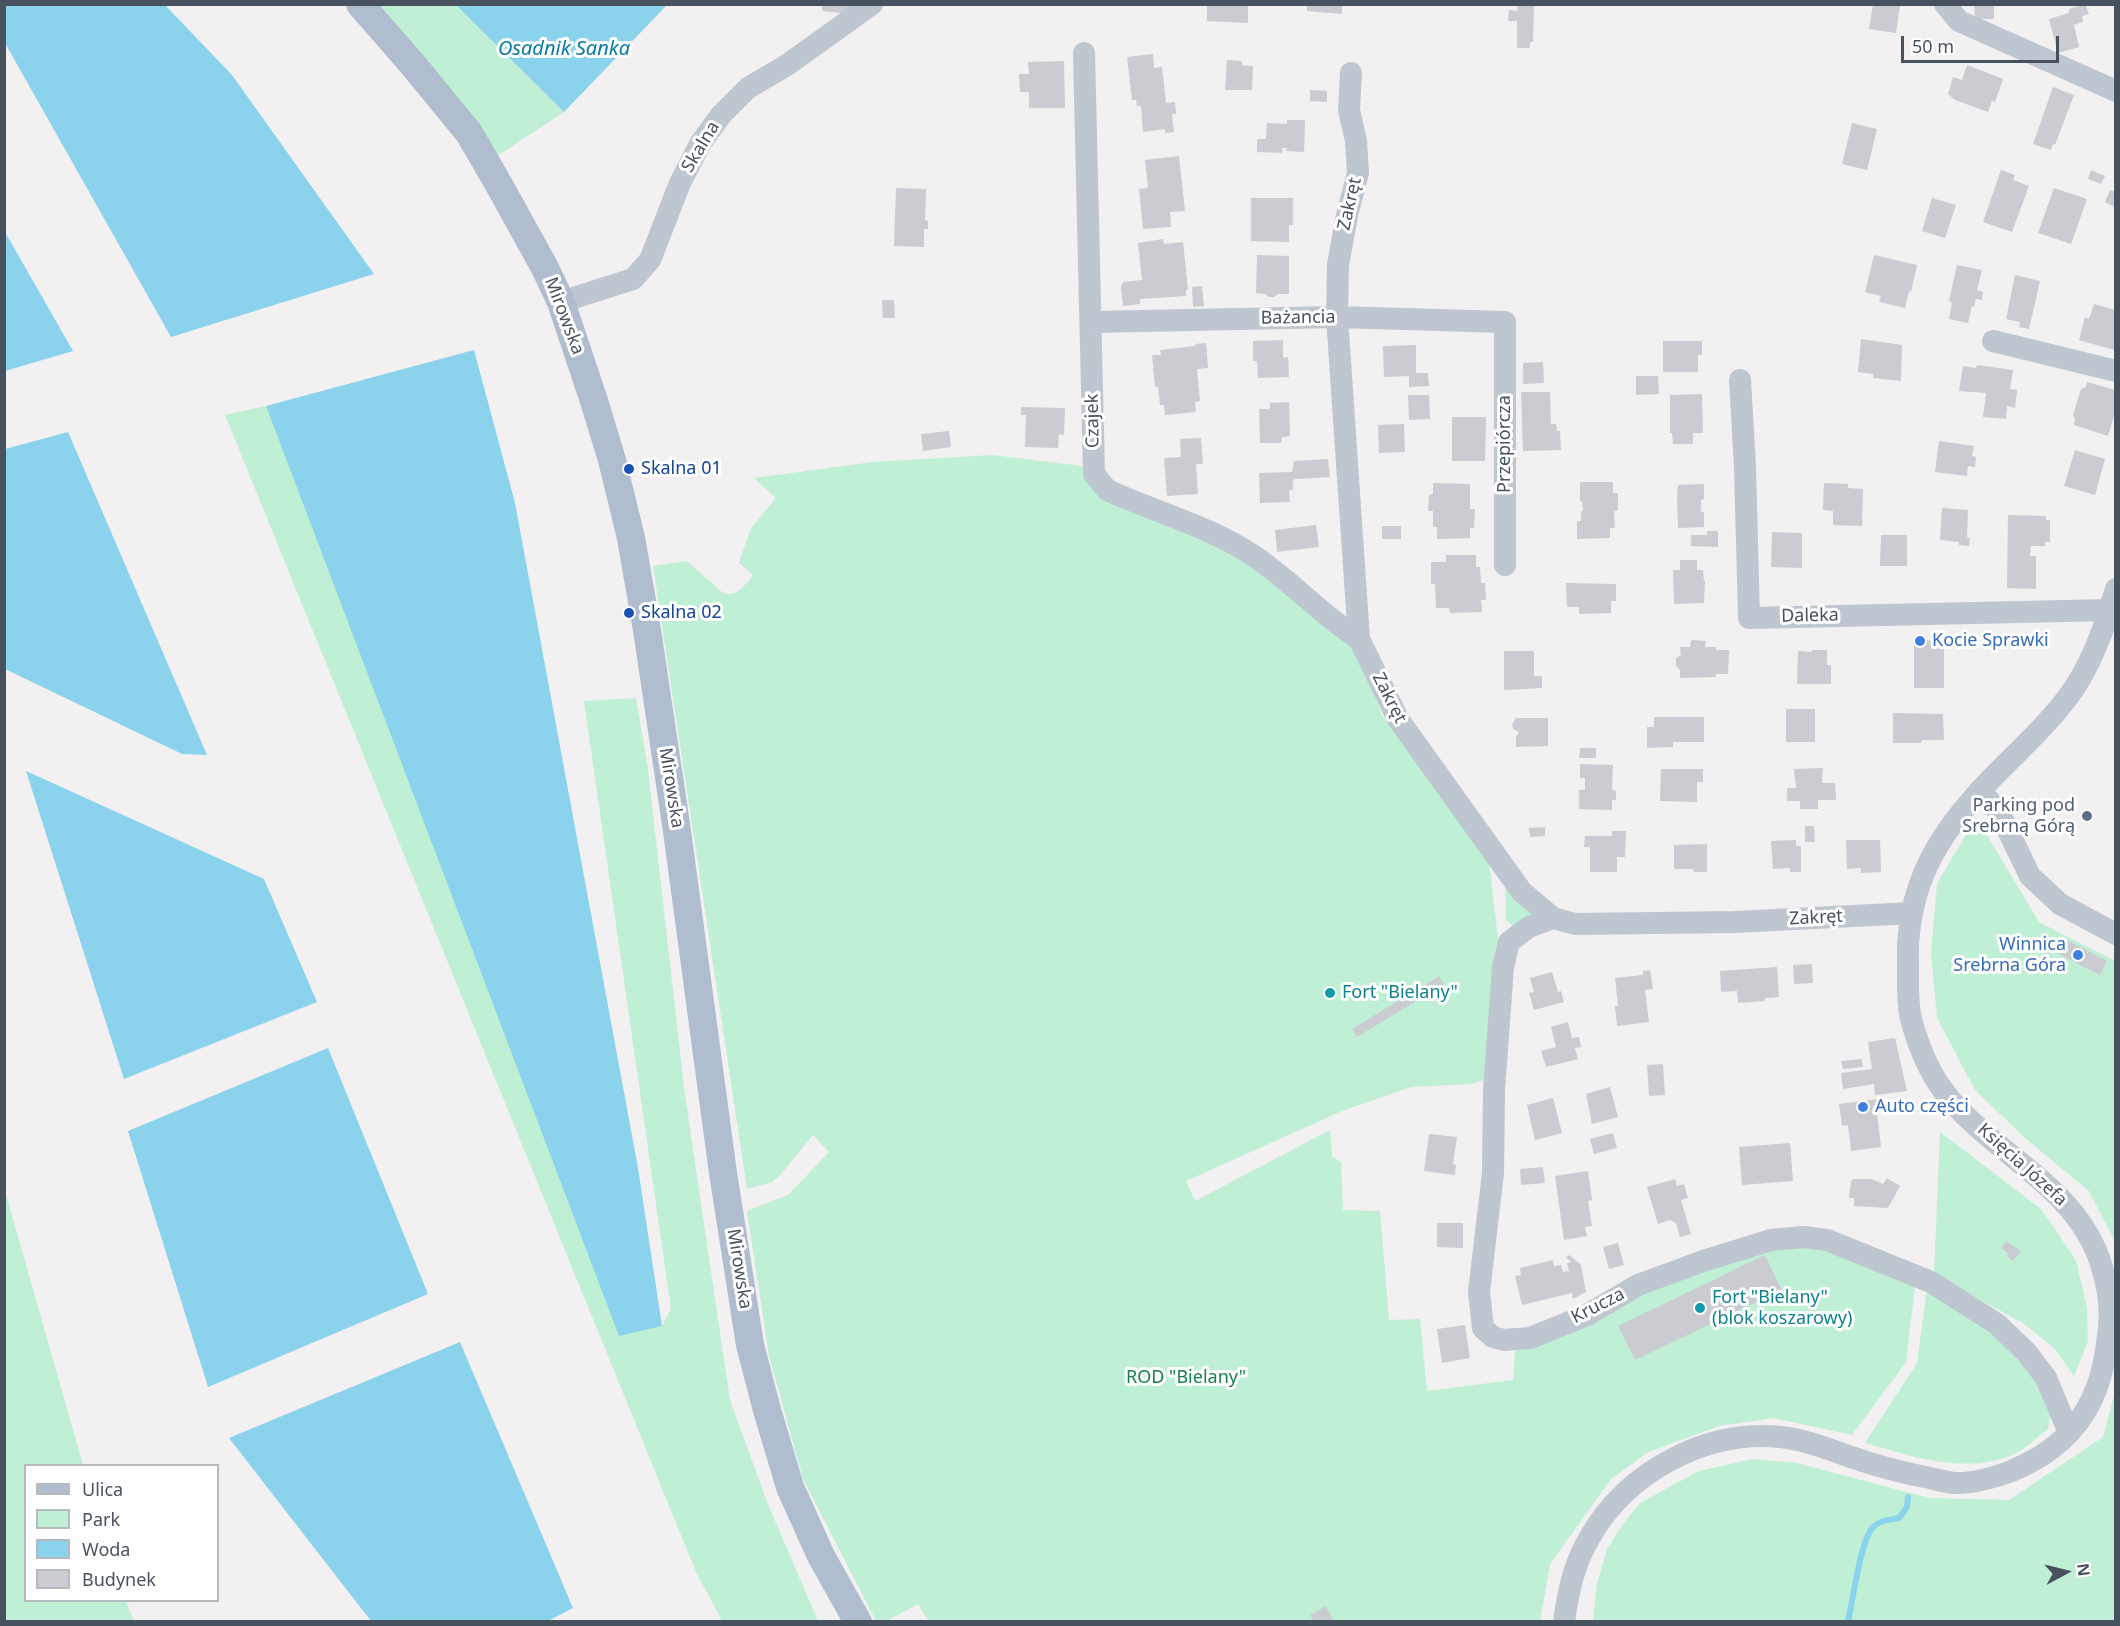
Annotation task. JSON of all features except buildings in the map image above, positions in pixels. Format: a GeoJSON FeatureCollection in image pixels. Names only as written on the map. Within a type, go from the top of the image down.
{"type":"FeatureCollection","features":[{"type":"Feature","properties":{"kind":"main road","name":"Mirowska"},"geometry":{"type":"LineString","coordinates":[[360,4],[469,134],[520,220],[561,302],[612,460],[633,551],[677,831],[723,1173],[750,1345],[790,1487],[820,1556],[858,1622]]}},
{"type":"Feature","properties":{"kind":"street","name":"Skalna"},"geometry":{"type":"LineString","coordinates":[[561,302],[633,279],[642,271],[650,260],[680,183],[700,144],[721,115],[748,88],[787,65],[872,4]]}},
{"type":"Feature","properties":{"kind":"street"},"geometry":{"type":"LineString","coordinates":[[1945,4],[1959,21],[2115,92]]}},
{"type":"Feature","properties":{"kind":"street","name":"Czajek"},"geometry":{"type":"LineString","coordinates":[[1084,53],[1094,474],[1107,490],[1222,538],[1255,557],[1339,627],[1359,639]]}},
{"type":"Feature","properties":{"kind":"street","name":"Zakręt"},"geometry":{"type":"LineString","coordinates":[[1351,73],[1349,110],[1356,141],[1358,173],[1347,215],[1338,265],[1337,317],[1359,639],[1398,719],[1417,748],[1522,892],[1553,918],[1575,924],[1734,922],[1912,913]]}},
{"type":"Feature","properties":{"kind":"street","name":"Bażancia"},"geometry":{"type":"LineString","coordinates":[[1092,322],[1337,317],[1505,322]]}},
{"type":"Feature","properties":{"kind":"street","name":"Przepiórcza"},"geometry":{"type":"LineString","coordinates":[[1505,322],[1505,565]]}},
{"type":"Feature","properties":{"kind":"street"},"geometry":{"type":"LineString","coordinates":[[1993,340],[2115,371]]}},
{"type":"Feature","properties":{"kind":"street","name":"Daleka"},"geometry":{"type":"LineString","coordinates":[[1740,380],[1749,618],[2112,600]]}},
{"type":"Feature","properties":{"kind":"street","name":"Księcia Józefa"},"geometry":{"type":"LineString","coordinates":[[1564,1622],[1569,1586],[1590,1537],[1621,1496],[1636,1481],[1682,1454],[1743,1437],[1781,1437],[1828,1447],[1851,1457],[1905,1473],[1954,1483],[1997,1477],[2036,1461],[2069,1433],[2083,1417],[2100,1385],[2111,1318],[2109,1290],[2095,1246],[2066,1203],[2043,1180],[1994,1141],[1954,1104],[1929,1069],[1910,1015],[1907,947],[1912,913],[1928,862],[1949,826],[1980,790],[2037,734],[2076,686],[2097,644],[2112,600]]}},
{"type":"Feature","properties":{"kind":"street"},"geometry":{"type":"LineString","coordinates":[[1980,790],[2000,812],[2030,876],[2060,904],[2115,934]]}},
{"type":"Feature","properties":{"kind":"street","name":"Krucza"},"geometry":{"type":"LineString","coordinates":[[1553,918],[1529,927],[1509,942],[1503,967],[1494,1090],[1493,1173],[1479,1292],[1483,1328],[1493,1337],[1504,1340],[1530,1338],[1587,1315],[1638,1285],[1703,1261],[1771,1240],[1804,1237],[1827,1240],[1926,1279],[1997,1324],[2026,1353],[2046,1378],[2069,1433]]}},
{"type":"Feature","properties":{"kind":"green space"},"geometry":{"type":"Polygon","coordinates":[[[373,5],[456,5],[564,112],[497,156],[373,5]]]}},
{"type":"Feature","properties":{"kind":"green space"},"geometry":{"type":"Polygon","coordinates":[[[266,406],[662,1326],[671,1309],[584,701],[636,698],[648,769],[684,1088],[730,1400],[767,1502],[818,1621],[722,1621],[696,1572],[225,415],[266,406]]]}},
{"type":"Feature","properties":{"kind":"green space","name":"ROD \"Bielany\""},"geometry":{"type":"Polygon","coordinates":[[[993,455],[1082,466],[1090,484],[1220,542],[1358,651],[1382,715],[1489,862],[1499,947],[1487,1079],[1471,1084],[1411,1087],[1342,1111],[1186,1181],[1195,1201],[1330,1130],[1332,1156],[1341,1162],[1343,1210],[1380,1211],[1389,1320],[1420,1319],[1427,1391],[1513,1380],[1515,1351],[1571,1333],[1640,1292],[1776,1249],[1808,1247],[1842,1254],[1915,1287],[1906,1362],[1852,1435],[1774,1418],[1719,1426],[1648,1452],[1611,1479],[1550,1564],[1540,1621],[929,1622],[918,1604],[887,1621],[876,1621],[803,1479],[769,1356],[747,1211],[788,1195],[829,1152],[813,1135],[772,1182],[747,1189],[653,566],[687,561],[723,593],[728,594],[740,590],[753,575],[739,563],[751,528],[776,498],[754,478],[873,462],[993,455]]]}},
{"type":"Feature","properties":{"kind":"green space"},"geometry":{"type":"Polygon","coordinates":[[[1976,817],[2039,922],[2115,961],[2115,1242],[2089,1191],[2025,1138],[1975,1090],[1937,1018],[1931,954],[1937,884],[1976,817]]]}},
{"type":"Feature","properties":{"kind":"green space"},"geometry":{"type":"Polygon","coordinates":[[[1505,880],[1539,914],[1515,928],[1506,920],[1505,880]]]}},
{"type":"Feature","properties":{"kind":"green space"},"geometry":{"type":"Polygon","coordinates":[[[1940,1132],[2041,1209],[2076,1260],[2087,1308],[2088,1341],[2074,1376],[2055,1349],[2023,1323],[1934,1275],[1940,1132]]]}},
{"type":"Feature","properties":{"kind":"green space"},"geometry":{"type":"Polygon","coordinates":[[[4,1187],[83,1464],[24,1464],[24,1602],[126,1602],[134,1621],[5,1621],[4,1187]]]}},
{"type":"Feature","properties":{"kind":"green space"},"geometry":{"type":"Polygon","coordinates":[[[1927,1289],[2000,1337],[2032,1367],[2044,1384],[2051,1402],[2048,1429],[2018,1452],[1995,1460],[1958,1464],[1920,1458],[1865,1443],[1917,1363],[1927,1289]]]}},
{"type":"Feature","properties":{"kind":"green space"},"geometry":{"type":"Polygon","coordinates":[[[2115,1392],[2115,1621],[1593,1621],[1597,1583],[1607,1549],[1623,1524],[1640,1503],[1699,1471],[1752,1459],[1797,1463],[1929,1498],[2009,1500],[2103,1437],[2115,1392]]]}},
{"type":"Feature","properties":{"kind":"water"},"geometry":{"type":"Polygon","coordinates":[[[4,5],[165,5],[232,75],[374,274],[171,337],[5,43],[4,5]]]}},
{"type":"Feature","properties":{"kind":"water","name":"Osadnik Sanka"},"geometry":{"type":"Polygon","coordinates":[[[456,5],[667,5],[564,112],[456,5]]]}},
{"type":"Feature","properties":{"kind":"water"},"geometry":{"type":"Polygon","coordinates":[[[5,232],[73,351],[4,371],[5,232]]]}},
{"type":"Feature","properties":{"kind":"water"},"geometry":{"type":"Polygon","coordinates":[[[474,350],[515,503],[638,1168],[662,1326],[619,1336],[266,406],[474,350]]]}},
{"type":"Feature","properties":{"kind":"water"},"geometry":{"type":"Polygon","coordinates":[[[68,432],[207,755],[182,754],[5,669],[5,449],[68,432]]]}},
{"type":"Feature","properties":{"kind":"water"},"geometry":{"type":"Polygon","coordinates":[[[26,771],[264,879],[317,1002],[124,1079],[26,771]]]}},
{"type":"Feature","properties":{"kind":"water"},"geometry":{"type":"Polygon","coordinates":[[[328,1048],[428,1294],[208,1387],[128,1131],[328,1048]]]}},
{"type":"Feature","properties":{"kind":"water"},"geometry":{"type":"Polygon","coordinates":[[[460,1342],[573,1608],[548,1621],[371,1621],[229,1438],[460,1342]]]}},
{"type":"Feature","properties":{"kind":"waterway"},"geometry":{"type":"LineString","coordinates":[[1848,1622],[1868,1534],[1879,1523],[1899,1518],[1907,1507],[1908,1497]]}},
{"type":"Feature","properties":{"kind":"place","name":"Skalna 01"},"geometry":{"type":"Point","coordinates":[629,469]}},
{"type":"Feature","properties":{"kind":"place","name":"Skalna 02"},"geometry":{"type":"Point","coordinates":[629,613]}},
{"type":"Feature","properties":{"kind":"place","name":"Kocie Sprawki"},"geometry":{"type":"Point","coordinates":[1920,641]}},
{"type":"Feature","properties":{"kind":"place","name":"Parking pod Srebrną Górą"},"geometry":{"type":"Point","coordinates":[2087,816]}},
{"type":"Feature","properties":{"kind":"place","name":"Winnica Srebrna Góra"},"geometry":{"type":"Point","coordinates":[2078,955]}},
{"type":"Feature","properties":{"kind":"place","name":"Fort \"Bielany\""},"geometry":{"type":"Point","coordinates":[1330,993]}},
{"type":"Feature","properties":{"kind":"place","name":"Auto części"},"geometry":{"type":"Point","coordinates":[1863,1107]}},
{"type":"Feature","properties":{"kind":"place","name":"Fort \"Bielany\" (blok koszarowy)"},"geometry":{"type":"Point","coordinates":[1700,1308]}}]}
